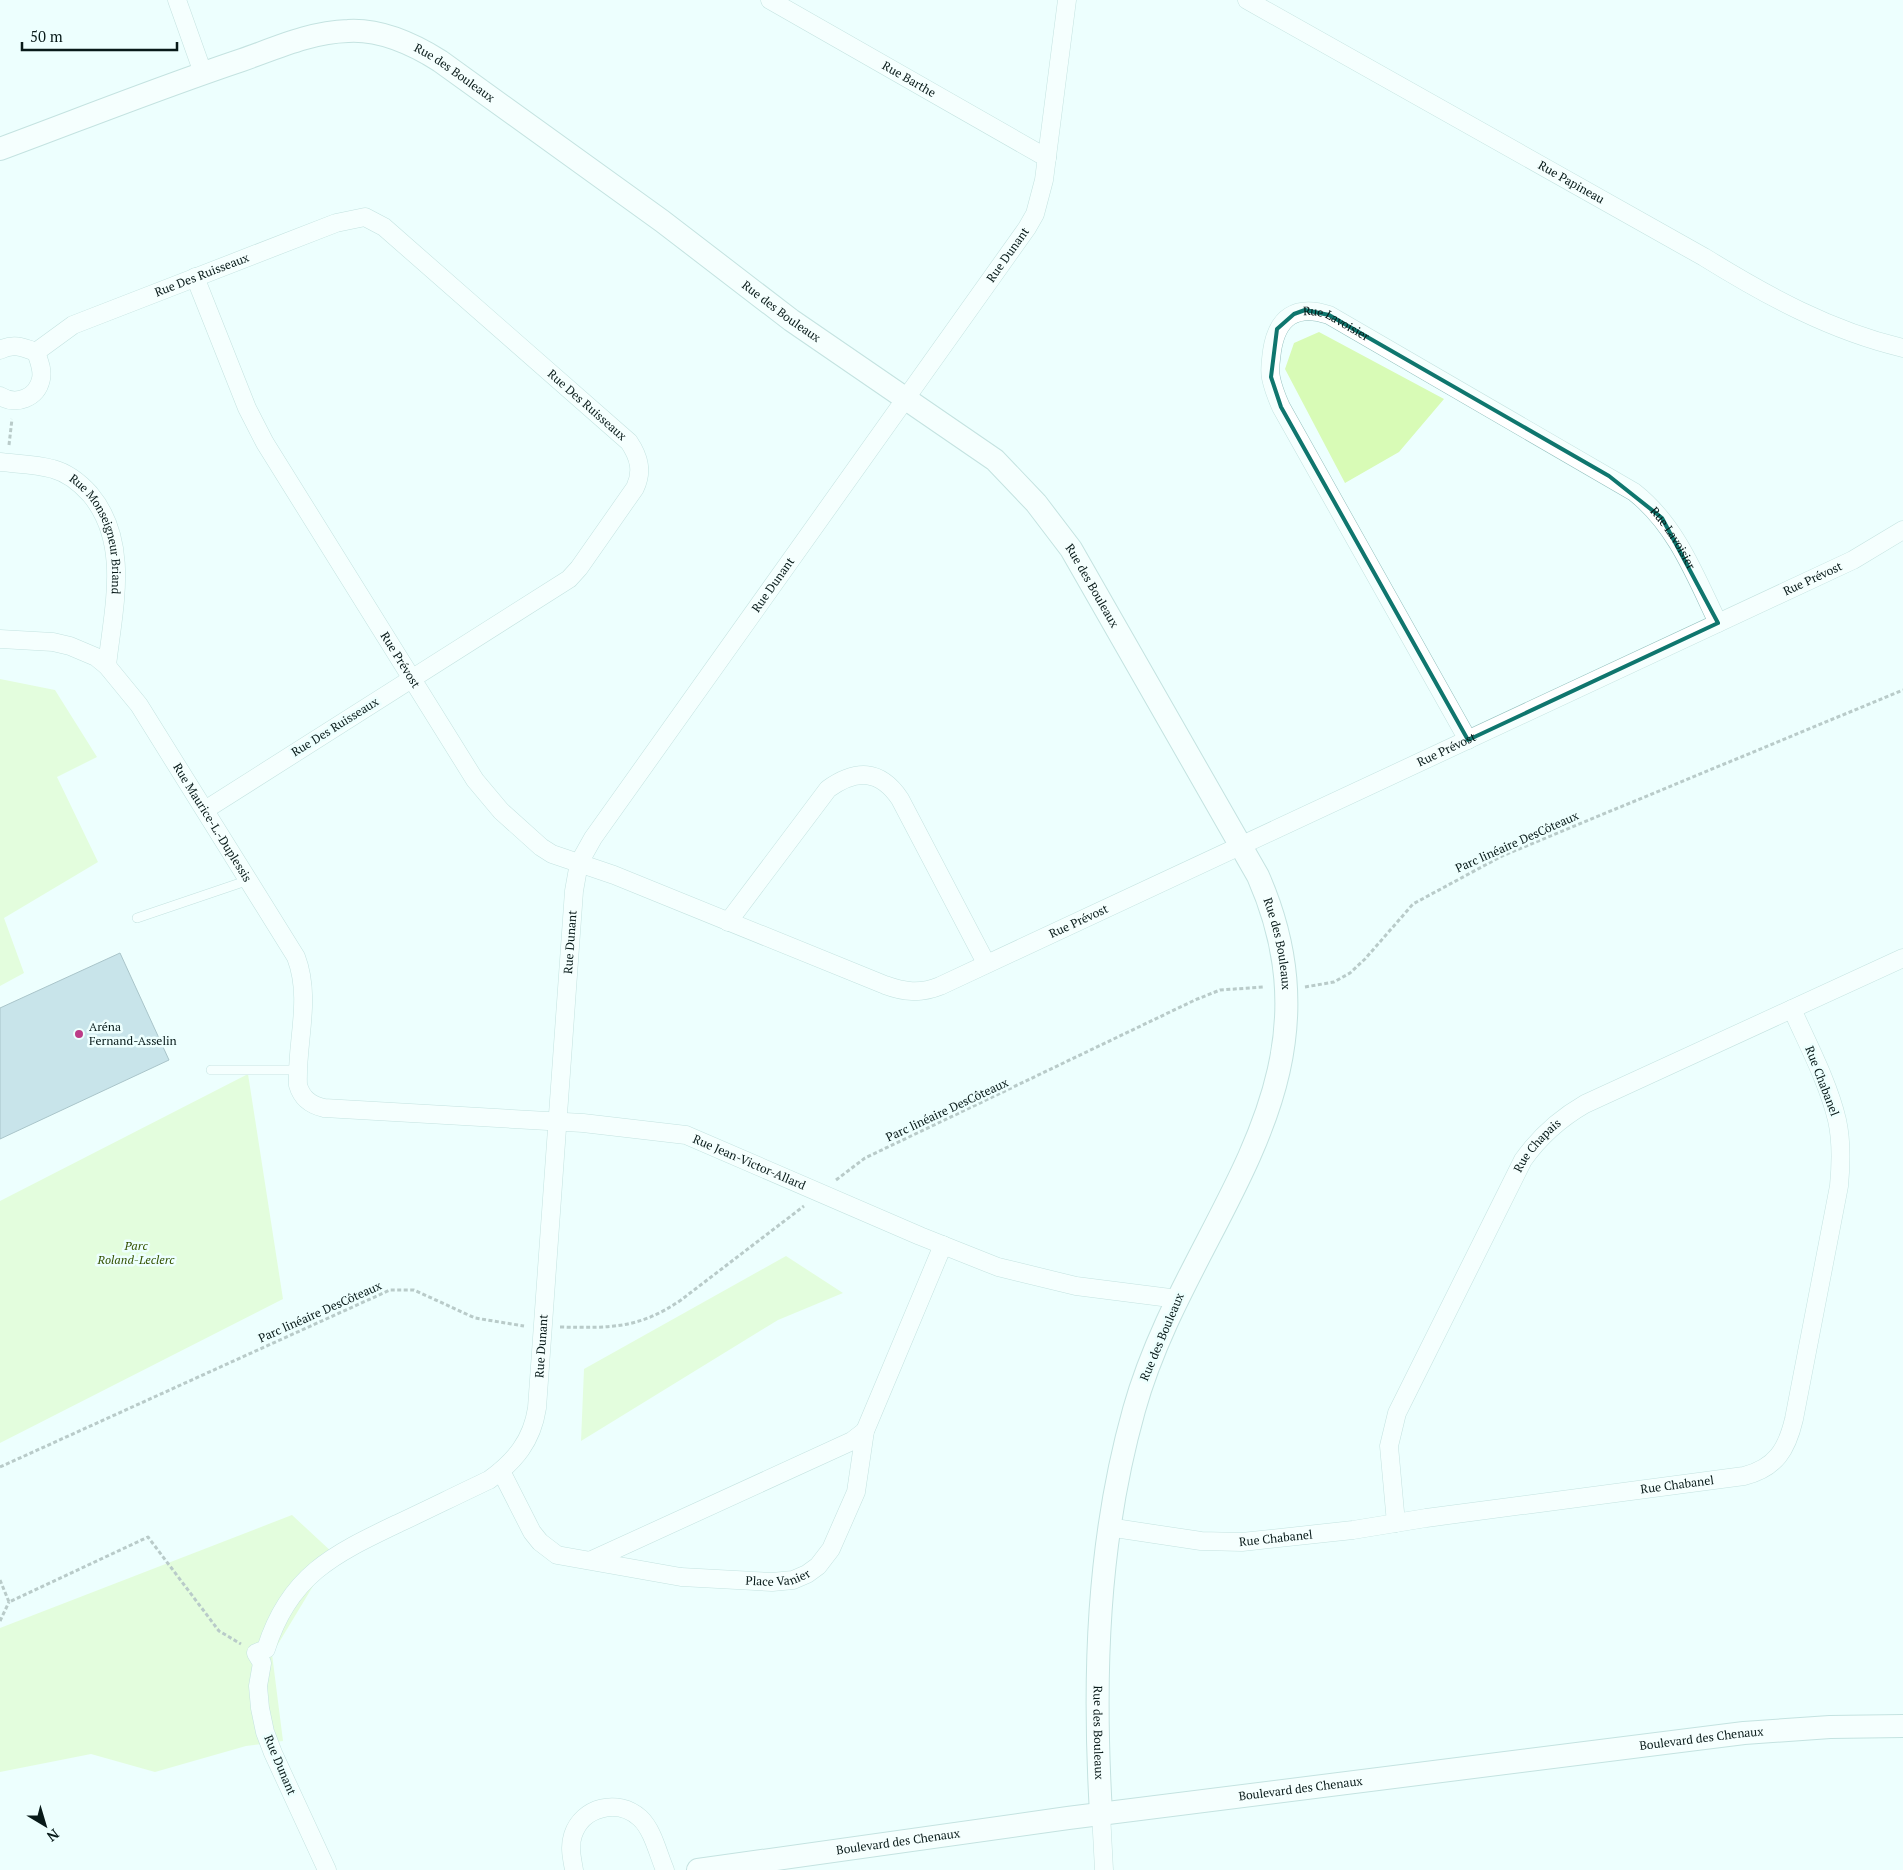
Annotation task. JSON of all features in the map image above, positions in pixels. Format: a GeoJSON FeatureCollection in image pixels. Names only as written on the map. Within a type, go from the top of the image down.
{"type":"FeatureCollection","features":[{"type":"Feature","properties":{"kind":"street"},"geometry":{"type":"LineString","coordinates":[[177,0],[203,73]]}},
{"type":"Feature","properties":{"kind":"street","name":"Rue Barthe"},"geometry":{"type":"LineString","coordinates":[[770,0],[1047,158]]}},
{"type":"Feature","properties":{"kind":"street","name":"Rue Dunant"},"geometry":{"type":"LineString","coordinates":[[327,1870],[265,1732],[259,1701],[262,1663],[256,1653],[266,1649],[272,1630],[292,1596],[331,1558],[346,1548],[489,1480],[501,1471],[526,1444],[535,1421],[544,1326],[574,884],[579,863],[593,838],[1027,228],[1040,197],[1047,158],[1067,0]]}},
{"type":"Feature","properties":{"kind":"street","name":"Rue Papineau"},"geometry":{"type":"LineString","coordinates":[[1248,0],[1704,257],[1755,288],[1813,318],[1850,332],[1903,348]]}},
{"type":"Feature","properties":{"kind":"street","name":"Rue des Bouleaux"},"geometry":{"type":"LineString","coordinates":[[0,149],[203,73],[313,35],[330,32],[370,32],[409,44],[440,61],[662,221],[791,320],[995,460],[1020,484],[1051,521],[1086,572],[1242,845],[1263,887],[1275,923],[1283,963],[1285,987],[1283,1049],[1270,1108],[1251,1154],[1161,1334],[1134,1408],[1108,1527],[1100,1595],[1097,1654],[1101,1813]]}},
{"type":"Feature","properties":{"kind":"street","name":"Rue Des Ruisseaux"},"geometry":{"type":"LineString","coordinates":[[36,352],[73,326],[195,277],[336,223],[357,218],[372,219],[384,227],[437,273],[628,442],[638,458],[640,472],[636,488],[575,574],[205,810]]}},
{"type":"Feature","properties":{"kind":"street","name":"Rue Prévost"},"geometry":{"type":"LineString","coordinates":[[195,277],[256,427],[475,780],[496,806],[541,847],[885,986],[908,992],[930,990],[986,964],[1853,560],[1903,530]]}},
{"type":"Feature","properties":{"kind":"street","name":"Rue Lavoisier"},"geometry":{"type":"LineString","coordinates":[[1468,740],[1281,407],[1271,377],[1270,364],[1278,329],[1284,320],[1294,314],[1305,310],[1329,315],[1634,492],[1649,504],[1683,549],[1718,623]]}},
{"type":"Feature","properties":{"kind":"street"},"geometry":{"type":"LineString","coordinates":[[0,350],[11,346],[20,346],[36,352],[42,369],[38,388],[32,395],[7,398]]}},
{"type":"Feature","properties":{"kind":"street","name":"Rue Monseigneur Briand"},"geometry":{"type":"LineString","coordinates":[[4,463],[52,468],[63,472],[83,487],[101,510],[113,540],[117,576],[107,666]]}},
{"type":"Feature","properties":{"kind":"street","name":"Rue Maurice-L.-Duplessis"},"geometry":{"type":"LineString","coordinates":[[0,639],[53,642],[70,646],[96,657],[107,666],[139,705],[296,957],[301,970],[304,992],[298,1070],[298,1085],[304,1098]]}},
{"type":"Feature","properties":{"kind":"street"},"geometry":{"type":"LineString","coordinates":[[728,922],[828,789],[840,780],[854,775],[868,775],[881,779],[892,788],[900,799],[986,964]]}},
{"type":"Feature","properties":{"kind":"street","name":"Rue Chapais"},"geometry":{"type":"LineString","coordinates":[[1396,1523],[1389,1446],[1393,1424],[1518,1169],[1532,1148],[1555,1123],[1585,1104],[1903,958]]}},
{"type":"Feature","properties":{"kind":"street","name":"Rue Chabanel"},"geometry":{"type":"LineString","coordinates":[[1108,1527],[1227,1542],[1353,1530],[1744,1476],[1764,1468],[1780,1456],[1789,1440],[1794,1419],[1839,1186],[1841,1166],[1838,1122],[1832,1102],[1792,1009]]}},
{"type":"Feature","properties":{"kind":"street","name":"Rue Jean-Victor-Allard"},"geometry":{"type":"LineString","coordinates":[[304,1098],[310,1103],[324,1108],[559,1122],[686,1135],[943,1245],[998,1266],[1050,1281],[1178,1299]]}},
{"type":"Feature","properties":{"kind":"street","name":"Place Vanier"},"geometry":{"type":"LineString","coordinates":[[501,1471],[525,1519],[540,1542],[557,1554],[579,1560],[592,1560],[681,1577],[772,1582],[793,1580],[806,1574],[818,1566],[831,1548],[856,1492],[862,1467],[865,1431],[943,1245]]}},
{"type":"Feature","properties":{"kind":"street"},"geometry":{"type":"LineString","coordinates":[[592,1560],[852,1441],[865,1431]]}},
{"type":"Feature","properties":{"kind":"street","name":"Boulevard des Chenaux"},"geometry":{"type":"LineString","coordinates":[[698,1870],[1101,1813],[1744,1732],[1830,1727],[1903,1726]]}},
{"type":"Feature","properties":{"kind":"street"},"geometry":{"type":"LineString","coordinates":[[574,1870],[571,1846],[576,1829],[591,1813],[612,1807],[629,1811],[643,1821],[665,1870]]}},
{"type":"Feature","properties":{"kind":"street"},"geometry":{"type":"LineString","coordinates":[[1101,1813],[1104,1870]]}},
{"type":"Feature","properties":{"kind":"lane"},"geometry":{"type":"LineString","coordinates":[[136,918],[249,880]]}},
{"type":"Feature","properties":{"kind":"lane"},"geometry":{"type":"LineString","coordinates":[[211,1070],[298,1070]]}},
{"type":"Feature","properties":{"kind":"path"},"geometry":{"type":"LineString","coordinates":[[4,463],[7,398]]}},
{"type":"Feature","properties":{"kind":"path","name":"Parc linéaire DesCôteaux"},"geometry":{"type":"LineString","coordinates":[[0,1467],[390,1290],[414,1290],[487,1321],[517,1326],[616,1327],[638,1323],[681,1300],[865,1158],[1209,994],[1229,989],[1323,985],[1342,978],[1365,959],[1413,904],[1439,888],[1502,856],[1903,690]]}},
{"type":"Feature","properties":{"kind":"path"},"geometry":{"type":"LineString","coordinates":[[0,1621],[9,1602],[148,1538],[219,1631],[256,1653]]}},
{"type":"Feature","properties":{"kind":"path"},"geometry":{"type":"LineString","coordinates":[[0,1580],[9,1602]]}},
{"type":"Feature","properties":{"kind":"highlighted area"},"geometry":{"type":"Polygon","coordinates":[[[1305,310],[1329,315],[1609,476],[1662,518],[1718,623],[1468,740],[1281,407],[1271,377],[1277,329],[1294,314],[1305,310]]]}},
{"type":"Feature","properties":{"kind":"green space"},"geometry":{"type":"Polygon","coordinates":[[[1319,332],[1444,399],[1399,452],[1345,483],[1285,369],[1294,343],[1319,332]]]}},
{"type":"Feature","properties":{"kind":"green space"},"geometry":{"type":"Polygon","coordinates":[[[0,679],[55,690],[97,757],[57,777],[98,862],[4,918],[24,973],[0,986],[0,679]]]}},
{"type":"Feature","properties":{"kind":"green space","name":"Parc Roland-Leclerc"},"geometry":{"type":"Polygon","coordinates":[[[248,1074],[283,1299],[0,1443],[0,1201],[248,1074]]]}},
{"type":"Feature","properties":{"kind":"green space"},"geometry":{"type":"Polygon","coordinates":[[[786,1256],[843,1293],[778,1320],[581,1441],[584,1369],[786,1256]]]}},
{"type":"Feature","properties":{"kind":"green space"},"geometry":{"type":"Polygon","coordinates":[[[292,1515],[333,1553],[272,1654],[283,1741],[246,1746],[155,1772],[91,1754],[0,1772],[0,1628],[292,1515]]]}},
{"type":"Feature","properties":{"kind":"building","name":"Aréna Fernand-Asselin"},"geometry":{"type":"Polygon","coordinates":[[[120,953],[169,1060],[0,1139],[0,1008],[120,953]]]}},
{"type":"Feature","properties":{"kind":"place","name":"Aréna Fernand-Asselin"},"geometry":{"type":"Point","coordinates":[79,1034]}}]}
